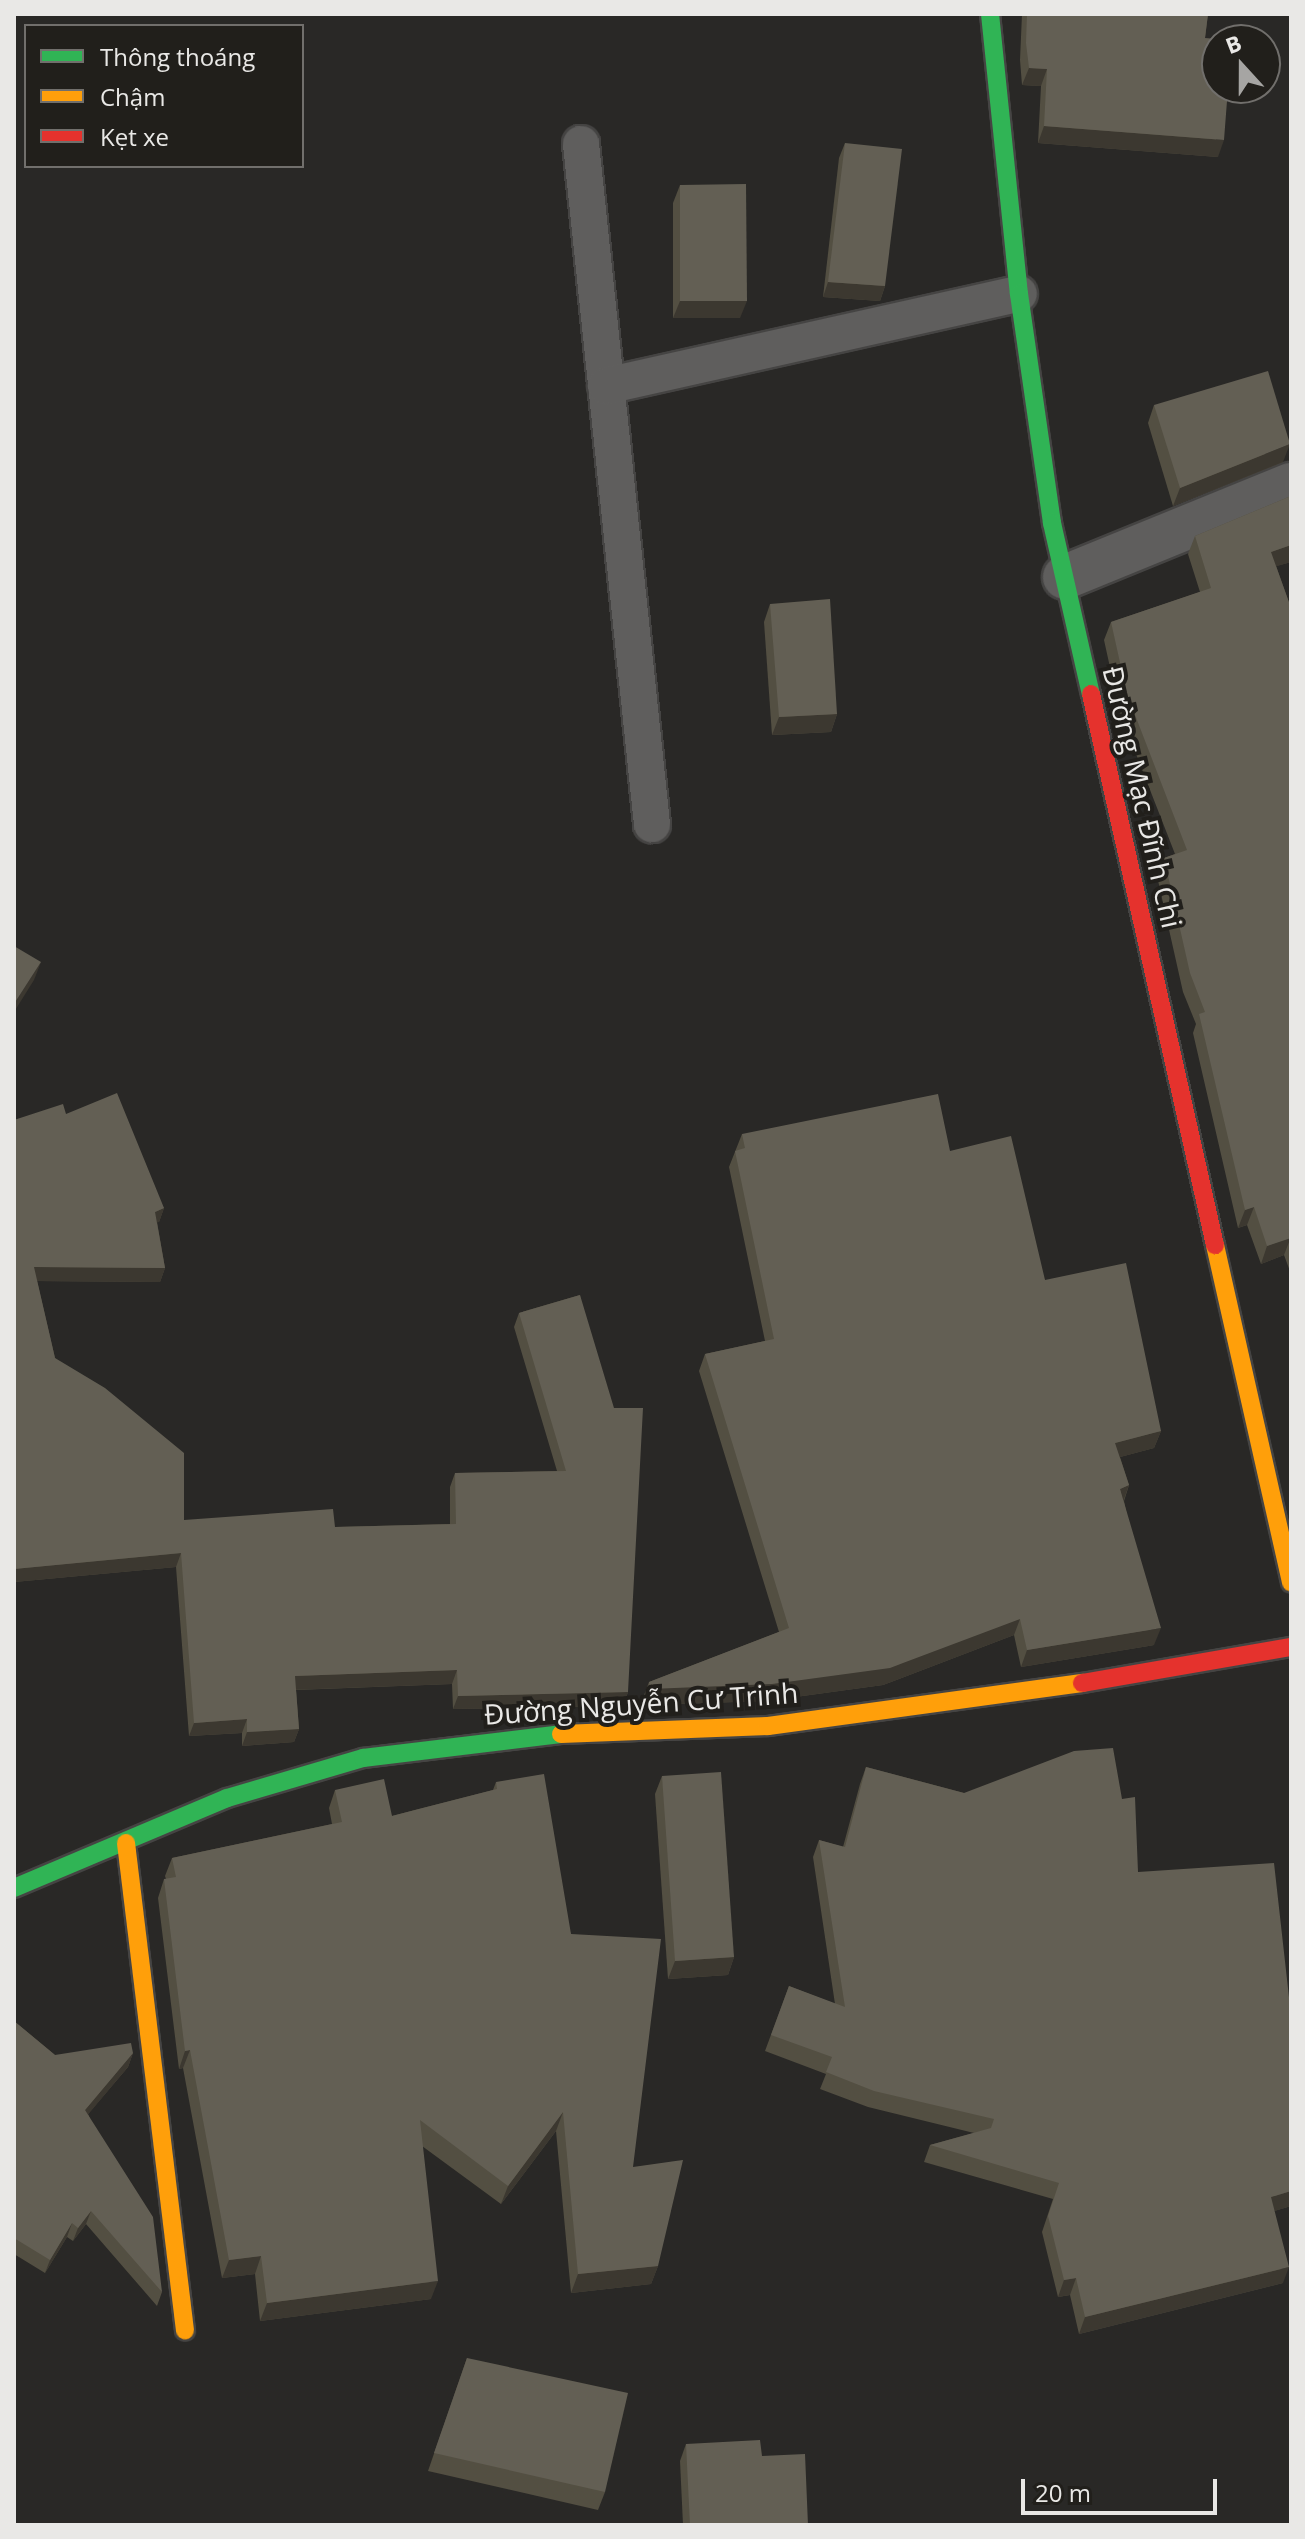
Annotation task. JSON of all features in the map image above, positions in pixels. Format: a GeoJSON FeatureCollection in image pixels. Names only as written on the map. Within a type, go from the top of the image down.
{"type":"FeatureCollection","features":[{"type":"Feature","properties":{"kind":"street","name":"Đường Mạc Đĩnh Chi"},"geometry":{"type":"LineString","coordinates":[[990,14],[1019,294],[1052,523],[1291,1583]]}},
{"type":"Feature","properties":{"kind":"street"},"geometry":{"type":"LineString","coordinates":[[1065,577],[1291,485]]}},
{"type":"Feature","properties":{"kind":"street","name":"Đường Nguyễn Cư Trinh"},"geometry":{"type":"LineString","coordinates":[[14,1888],[227,1798],[363,1758],[527,1735],[768,1726],[1051,1688],[1291,1647]]}},
{"type":"Feature","properties":{"kind":"street"},"geometry":{"type":"LineString","coordinates":[[126,1843],[185,2330]]}},
{"type":"Feature","properties":{"kind":"lane"},"geometry":{"type":"LineString","coordinates":[[581,144],[652,824]]}},
{"type":"Feature","properties":{"kind":"lane"},"geometry":{"type":"LineString","coordinates":[[606,386],[1019,294]]}},
{"type":"Feature","properties":{"kind":"building"},"geometry":{"type":"Polygon","coordinates":[[[1027,14],[1208,14],[1207,24],[1201,24],[1201,104],[1227,104],[1224,140],[1044,126],[1047,69],[1029,68],[1027,14]]]}},
{"type":"Feature","properties":{"kind":"building"},"geometry":{"type":"Polygon","coordinates":[[[845,143],[902,149],[885,286],[828,282],[845,143]]]}},
{"type":"Feature","properties":{"kind":"building"},"geometry":{"type":"Polygon","coordinates":[[[746,184],[747,301],[680,301],[680,185],[746,184]]]}},
{"type":"Feature","properties":{"kind":"building"},"geometry":{"type":"Polygon","coordinates":[[[1268,371],[1290,444],[1180,488],[1154,405],[1268,371]]]}},
{"type":"Feature","properties":{"kind":"building"},"geometry":{"type":"Polygon","coordinates":[[[1291,496],[1291,545],[1271,552],[1291,608],[1291,1238],[1267,1246],[1254,1207],[1245,1210],[1199,1014],[1205,1012],[1190,973],[1164,858],[1187,850],[1127,694],[1111,622],[1211,588],[1195,536],[1291,496]]]}},
{"type":"Feature","properties":{"kind":"building"},"geometry":{"type":"Polygon","coordinates":[[[830,599],[837,714],[779,717],[770,604],[830,599]]]}},
{"type":"Feature","properties":{"kind":"building"},"geometry":{"type":"Polygon","coordinates":[[[14,946],[41,962],[14,1004],[14,946]]]}},
{"type":"Feature","properties":{"kind":"building"},"geometry":{"type":"Polygon","coordinates":[[[117,1093],[164,1208],[155,1212],[165,1268],[34,1267],[55,1358],[105,1388],[184,1453],[184,1520],[333,1509],[335,1527],[456,1524],[455,1473],[566,1471],[519,1313],[580,1295],[614,1408],[643,1408],[628,1692],[458,1696],[457,1670],[295,1676],[299,1729],[247,1732],[247,1719],[194,1723],[181,1553],[14,1569],[14,1120],[63,1104],[66,1114],[117,1093]]]}},
{"type":"Feature","properties":{"kind":"building"},"geometry":{"type":"Polygon","coordinates":[[[938,1094],[950,1151],[1011,1136],[1045,1280],[1126,1263],[1161,1431],[1115,1443],[1129,1485],[1120,1489],[1161,1628],[1027,1650],[1020,1619],[890,1668],[772,1684],[650,1689],[649,1682],[789,1628],[705,1354],[774,1339],[735,1151],[745,1148],[742,1134],[938,1094]]]}},
{"type":"Feature","properties":{"kind":"building"},"geometry":{"type":"Polygon","coordinates":[[[1113,1748],[1122,1799],[1135,1797],[1138,1872],[1274,1863],[1291,2015],[1291,2191],[1271,2197],[1289,2267],[1085,2317],[1076,2278],[1064,2280],[1048,2216],[1059,2183],[930,2145],[991,2128],[994,2119],[874,2091],[826,2072],[832,2057],[771,2035],[789,1986],[845,2007],[819,1840],[845,1847],[866,1767],[964,1793],[1074,1751],[1113,1748]]]}},
{"type":"Feature","properties":{"kind":"building"},"geometry":{"type":"Polygon","coordinates":[[[721,1772],[734,1957],[675,1961],[662,1776],[721,1772]]]}},
{"type":"Feature","properties":{"kind":"building"},"geometry":{"type":"Polygon","coordinates":[[[544,1774],[571,1934],[661,1939],[633,2167],[683,2160],[658,2266],[578,2274],[563,2112],[508,2186],[420,2120],[438,2281],[267,2303],[261,2256],[229,2260],[190,2050],[185,2051],[164,1879],[176,1877],[172,1858],[342,1822],[335,1790],[384,1779],[392,1816],[497,1789],[496,1782],[544,1774]]]}},
{"type":"Feature","properties":{"kind":"building"},"geometry":{"type":"Polygon","coordinates":[[[14,2021],[55,2055],[131,2043],[133,2053],[85,2110],[153,2217],[162,2292],[91,2211],[78,2228],[72,2223],[50,2260],[14,2238],[14,2021]]]}},
{"type":"Feature","properties":{"kind":"building"},"geometry":{"type":"Polygon","coordinates":[[[467,2358],[628,2393],[605,2492],[434,2453],[467,2358]]]}},
{"type":"Feature","properties":{"kind":"building"},"geometry":{"type":"Polygon","coordinates":[[[760,2440],[762,2456],[805,2454],[808,2525],[690,2525],[686,2444],[760,2440]]]}},
{"type":"Feature","properties":{"kind":"traffic: fast"},"geometry":{"type":"LineString","coordinates":[[990,14],[1019,294],[1052,523],[1091,694]]}},
{"type":"Feature","properties":{"kind":"traffic: fast"},"geometry":{"type":"LineString","coordinates":[[14,1888],[227,1798],[363,1758],[561,1734]]}},
{"type":"Feature","properties":{"kind":"traffic: slow"},"geometry":{"type":"LineString","coordinates":[[1215,1245],[1291,1583]]}},
{"type":"Feature","properties":{"kind":"traffic: slow"},"geometry":{"type":"LineString","coordinates":[[561,1734],[768,1726],[1082,1683]]}},
{"type":"Feature","properties":{"kind":"traffic: slow"},"geometry":{"type":"LineString","coordinates":[[126,1843],[185,2330]]}},
{"type":"Feature","properties":{"kind":"traffic: jam"},"geometry":{"type":"LineString","coordinates":[[1091,694],[1215,1245]]}},
{"type":"Feature","properties":{"kind":"traffic: jam"},"geometry":{"type":"LineString","coordinates":[[1082,1683],[1291,1647]]}}]}
